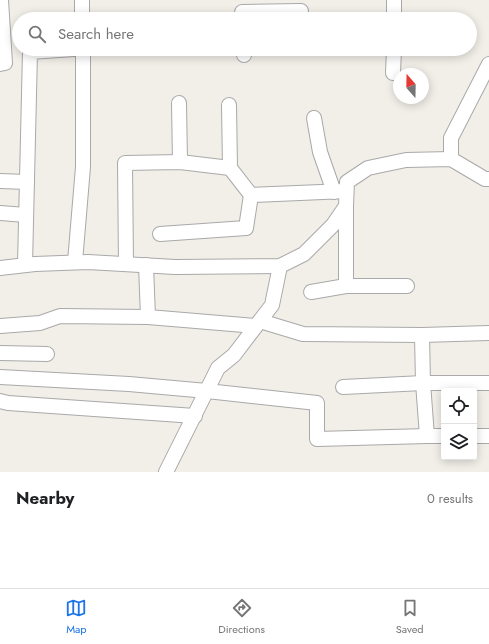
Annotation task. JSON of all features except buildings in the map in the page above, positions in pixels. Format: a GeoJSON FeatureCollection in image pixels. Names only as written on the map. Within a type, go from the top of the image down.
{"type":"FeatureCollection","features":[{"type":"Feature","properties":{"kind":"street"},"geometry":{"type":"LineString","coordinates":[[0,64],[5,63],[1,0]]}},
{"type":"Feature","properties":{"kind":"street"},"geometry":{"type":"LineString","coordinates":[[82,0],[82,12]]}},
{"type":"Feature","properties":{"kind":"street"},"geometry":{"type":"LineString","coordinates":[[394,0],[394,12]]}},
{"type":"Feature","properties":{"kind":"street"},"geometry":{"type":"LineString","coordinates":[[242,10],[301,11]]}},
{"type":"Feature","properties":{"kind":"street"},"geometry":{"type":"LineString","coordinates":[[25,265],[30,56]]}},
{"type":"Feature","properties":{"kind":"street"},"geometry":{"type":"LineString","coordinates":[[76,262],[83,167],[83,56]]}},
{"type":"Feature","properties":{"kind":"street"},"geometry":{"type":"LineString","coordinates":[[393,68],[394,56]]}},
{"type":"Feature","properties":{"kind":"street"},"geometry":{"type":"LineString","coordinates":[[451,159],[451,138],[489,64]]}},
{"type":"Feature","properties":{"kind":"street"},"geometry":{"type":"LineString","coordinates":[[179,104],[180,162]]}},
{"type":"Feature","properties":{"kind":"street"},"geometry":{"type":"LineString","coordinates":[[160,234],[246,228],[251,194],[230,168],[229,105]]}},
{"type":"Feature","properties":{"kind":"street"},"geometry":{"type":"LineString","coordinates":[[314,118],[320,152],[346,206],[346,286]]}},
{"type":"Feature","properties":{"kind":"street"},"geometry":{"type":"LineString","coordinates":[[340,191],[347,182],[368,168],[406,160],[451,159],[485,179],[489,179]]}},
{"type":"Feature","properties":{"kind":"street"},"geometry":{"type":"LineString","coordinates":[[126,264],[125,163],[180,162],[230,168]]}},
{"type":"Feature","properties":{"kind":"street"},"geometry":{"type":"LineString","coordinates":[[0,181],[27,182]]}},
{"type":"Feature","properties":{"kind":"street"},"geometry":{"type":"LineString","coordinates":[[251,194],[340,191]]}},
{"type":"Feature","properties":{"kind":"street"},"geometry":{"type":"LineString","coordinates":[[0,268],[76,262],[175,267],[280,266],[304,254],[333,225],[346,206]]}},
{"type":"Feature","properties":{"kind":"street"},"geometry":{"type":"LineString","coordinates":[[0,213],[26,215]]}},
{"type":"Feature","properties":{"kind":"street"},"geometry":{"type":"LineString","coordinates":[[146,265],[148,317]]}},
{"type":"Feature","properties":{"kind":"street"},"geometry":{"type":"LineString","coordinates":[[166,472],[218,368],[234,354],[272,305],[280,266]]}},
{"type":"Feature","properties":{"kind":"street"},"geometry":{"type":"LineString","coordinates":[[311,292],[346,286],[406,286]]}},
{"type":"Feature","properties":{"kind":"street"},"geometry":{"type":"LineString","coordinates":[[0,326],[40,323],[60,316],[148,317],[258,324],[303,334],[422,335],[489,333]]}},
{"type":"Feature","properties":{"kind":"street"},"geometry":{"type":"LineString","coordinates":[[422,335],[426,436]]}},
{"type":"Feature","properties":{"kind":"street"},"geometry":{"type":"LineString","coordinates":[[0,354],[47,354]]}},
{"type":"Feature","properties":{"kind":"street"},"geometry":{"type":"LineString","coordinates":[[0,378],[129,384],[317,403],[316,439],[441,436]]}},
{"type":"Feature","properties":{"kind":"street"},"geometry":{"type":"LineString","coordinates":[[343,387],[423,383],[489,384]]}},
{"type":"Feature","properties":{"kind":"street"},"geometry":{"type":"LineString","coordinates":[[0,401],[8,404],[195,416]]}},
{"type":"Feature","properties":{"kind":"street"},"geometry":{"type":"LineString","coordinates":[[477,436],[489,436]]}}]}
